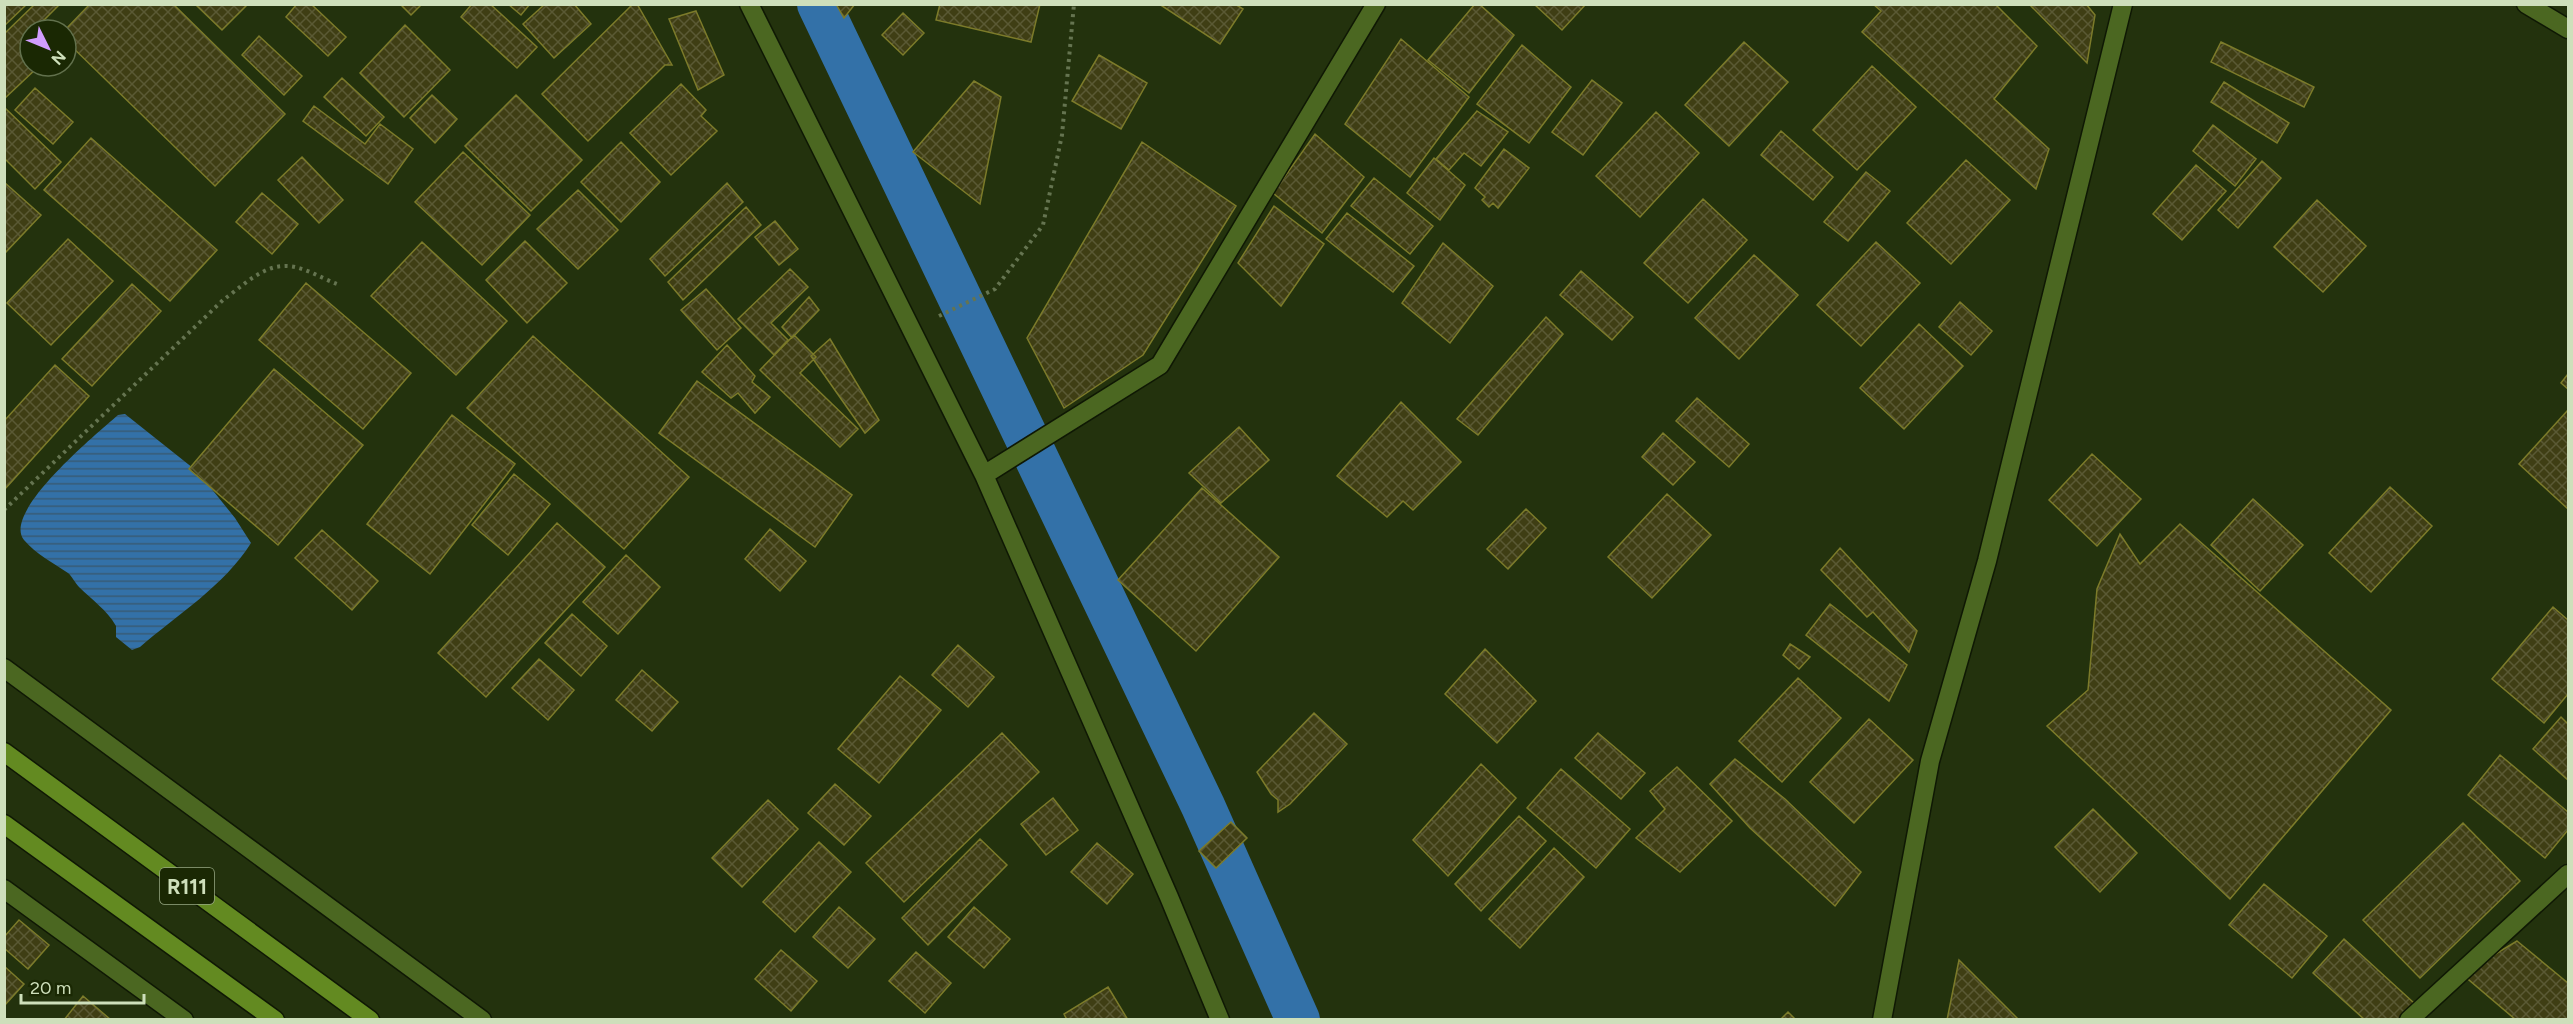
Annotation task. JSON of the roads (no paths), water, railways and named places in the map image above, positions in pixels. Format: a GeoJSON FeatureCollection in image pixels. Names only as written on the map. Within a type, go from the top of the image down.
{"type":"FeatureCollection","features":[{"type":"Feature","properties":{"kind":"main road","name":"R111"},"geometry":{"type":"LineString","coordinates":[[4,752],[370,1020]]}},
{"type":"Feature","properties":{"kind":"main road","name":"R111"},"geometry":{"type":"LineString","coordinates":[[4,824],[274,1020]]}},
{"type":"Feature","properties":{"kind":"street"},"geometry":{"type":"LineString","coordinates":[[749,4],[985,474],[1165,886],[1220,1020]]}},
{"type":"Feature","properties":{"kind":"street"},"geometry":{"type":"LineString","coordinates":[[985,474],[1160,365],[1376,4]]}},
{"type":"Feature","properties":{"kind":"street"},"geometry":{"type":"LineString","coordinates":[[1882,1020],[1930,761],[1987,561],[2123,4]]}},
{"type":"Feature","properties":{"kind":"street"},"geometry":{"type":"LineString","coordinates":[[2526,4],[2568,28]]}},
{"type":"Feature","properties":{"kind":"street"},"geometry":{"type":"LineString","coordinates":[[4,668],[482,1020]]}},
{"type":"Feature","properties":{"kind":"street"},"geometry":{"type":"LineString","coordinates":[[2409,1020],[2568,874]]}},
{"type":"Feature","properties":{"kind":"street"},"geometry":{"type":"LineString","coordinates":[[4,889],[184,1020]]}},
{"type":"Feature","properties":{"kind":"water"},"geometry":{"type":"Polygon","coordinates":[[[125,414],[198,472],[235,518],[251,543],[240,559],[214,586],[140,647],[132,650],[116,637],[116,626],[112,620],[69,574],[39,554],[24,540],[21,527],[26,511],[55,473],[118,415],[125,414]]]}},
{"type":"Feature","properties":{"kind":"waterway"},"geometry":{"type":"LineString","coordinates":[[819,4],[1203,806],[1298,1020]]}}]}
